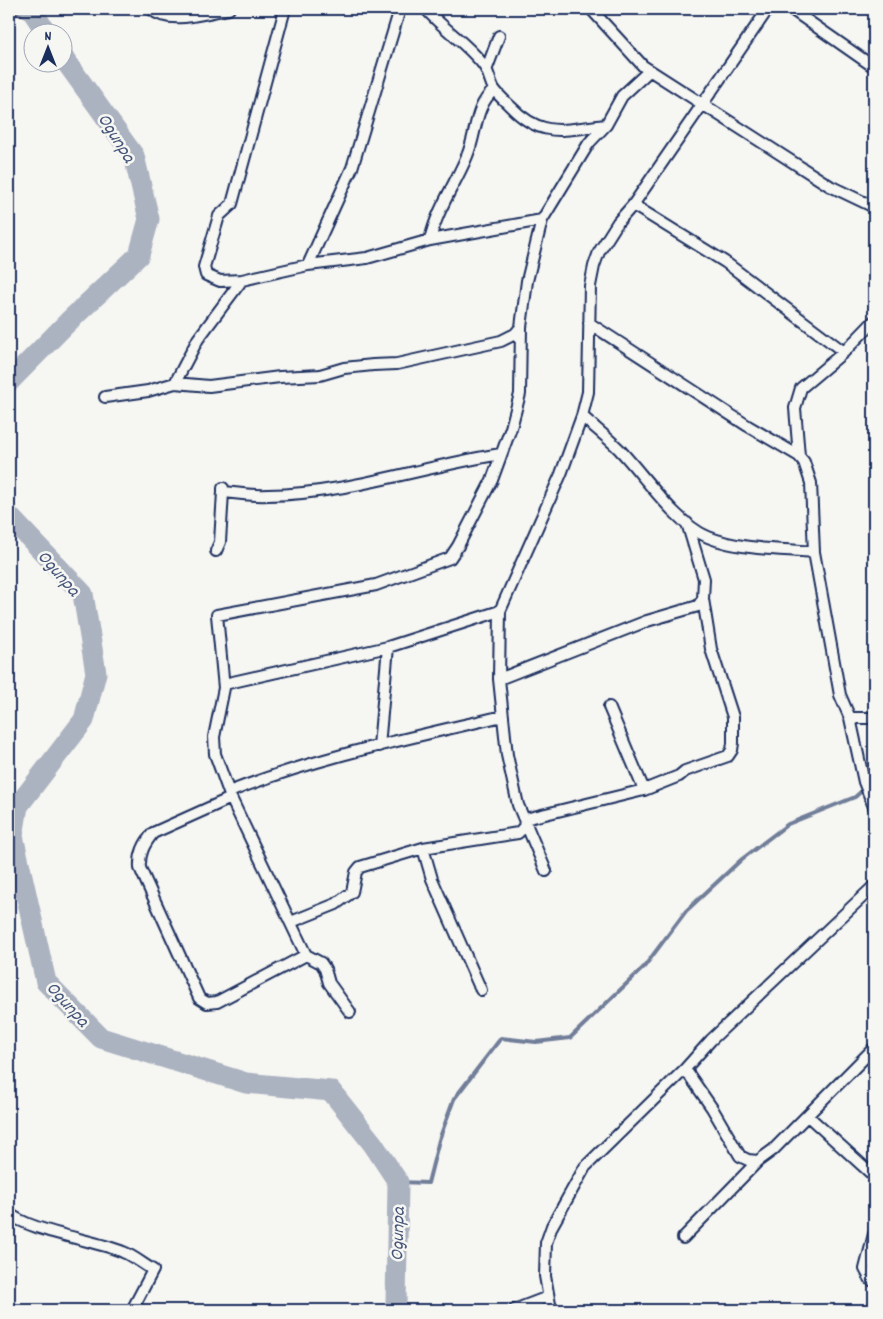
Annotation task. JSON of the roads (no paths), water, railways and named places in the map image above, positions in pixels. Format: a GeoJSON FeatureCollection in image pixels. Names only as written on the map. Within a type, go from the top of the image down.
{"type":"FeatureCollection","features":[{"type":"Feature","properties":{"kind":"street"},"geometry":{"type":"LineString","coordinates":[[151,9],[164,17],[179,17],[229,9]]}},
{"type":"Feature","properties":{"kind":"street"},"geometry":{"type":"LineString","coordinates":[[285,9],[232,204],[219,216],[204,267],[206,275],[220,281],[242,280],[308,265],[367,258],[430,240],[542,220]]}},
{"type":"Feature","properties":{"kind":"street"},"geometry":{"type":"LineString","coordinates":[[308,265],[352,168],[400,9]]}},
{"type":"Feature","properties":{"kind":"street"},"geometry":{"type":"LineString","coordinates":[[426,9],[438,24],[474,53],[486,68],[494,90],[517,113],[544,130],[606,125]]}},
{"type":"Feature","properties":{"kind":"street"},"geometry":{"type":"LineString","coordinates":[[591,9],[642,66],[649,71],[830,186],[874,207]]}},
{"type":"Feature","properties":{"kind":"street"},"geometry":{"type":"LineString","coordinates":[[546,871],[518,805],[507,754],[499,679],[500,610],[561,474],[582,416],[588,392],[590,286],[599,252],[618,222],[633,205],[768,9]]}},
{"type":"Feature","properties":{"kind":"street"},"geometry":{"type":"LineString","coordinates":[[791,9],[874,67]]}},
{"type":"Feature","properties":{"kind":"street"},"geometry":{"type":"LineString","coordinates":[[486,68],[499,36]]}},
{"type":"Feature","properties":{"kind":"street"},"geometry":{"type":"LineString","coordinates":[[350,1012],[329,983],[321,963],[306,955],[292,922],[230,795],[215,754],[214,737],[224,684],[217,615],[376,585],[450,558],[492,480],[520,394],[521,327],[527,281],[542,220],[589,143],[606,125],[622,96],[636,80],[649,71]]}},
{"type":"Feature","properties":{"kind":"street"},"geometry":{"type":"LineString","coordinates":[[430,240],[442,202],[467,156],[482,102],[494,90]]}},
{"type":"Feature","properties":{"kind":"street"},"geometry":{"type":"LineString","coordinates":[[633,205],[725,262],[844,352]]}},
{"type":"Feature","properties":{"kind":"street"},"geometry":{"type":"LineString","coordinates":[[174,383],[198,339],[242,280]]}},
{"type":"Feature","properties":{"kind":"street"},"geometry":{"type":"LineString","coordinates":[[799,456],[795,408],[801,388],[844,352],[874,321]]}},
{"type":"Feature","properties":{"kind":"street"},"geometry":{"type":"LineString","coordinates":[[589,323],[748,426],[799,456],[804,462],[811,483],[814,552],[838,687],[850,718],[866,787],[874,806]]}},
{"type":"Feature","properties":{"kind":"street"},"geometry":{"type":"LineString","coordinates":[[104,397],[148,391],[174,383],[209,386],[280,377],[320,375],[344,368],[397,364],[501,341],[515,334],[521,327]]}},
{"type":"Feature","properties":{"kind":"street"},"geometry":{"type":"LineString","coordinates":[[582,416],[619,450],[650,486],[687,523],[706,537],[730,544],[814,552]]}},
{"type":"Feature","properties":{"kind":"street"},"geometry":{"type":"LineString","coordinates":[[216,551],[220,542],[223,490],[266,495],[293,494],[370,482],[501,454]]}},
{"type":"Feature","properties":{"kind":"street"},"geometry":{"type":"LineString","coordinates":[[525,819],[644,790],[679,776],[685,771],[728,756],[732,750],[733,717],[711,649],[703,599],[704,579],[687,523]]}},
{"type":"Feature","properties":{"kind":"street"},"geometry":{"type":"LineString","coordinates":[[695,546],[706,537]]}},
{"type":"Feature","properties":{"kind":"street"},"geometry":{"type":"LineString","coordinates":[[499,679],[647,621],[698,606],[703,599]]}},
{"type":"Feature","properties":{"kind":"street"},"geometry":{"type":"LineString","coordinates":[[224,684],[388,647],[500,610]]}},
{"type":"Feature","properties":{"kind":"street"},"geometry":{"type":"LineString","coordinates":[[379,746],[388,647]]}},
{"type":"Feature","properties":{"kind":"street"},"geometry":{"type":"LineString","coordinates":[[609,707],[644,790]]}},
{"type":"Feature","properties":{"kind":"street"},"geometry":{"type":"LineString","coordinates":[[306,955],[217,1002],[207,1003],[199,998],[140,868],[140,857],[146,842],[153,833],[272,775],[324,759],[503,716]]}},
{"type":"Feature","properties":{"kind":"street"},"geometry":{"type":"LineString","coordinates":[[850,718],[874,718]]}},
{"type":"Feature","properties":{"kind":"street"},"geometry":{"type":"LineString","coordinates":[[292,922],[336,904],[352,892],[356,872],[360,867],[423,848],[518,833],[524,827],[525,819]]}},
{"type":"Feature","properties":{"kind":"street"},"geometry":{"type":"LineString","coordinates":[[423,848],[432,879],[480,990]]}},
{"type":"Feature","properties":{"kind":"street"},"geometry":{"type":"LineString","coordinates":[[552,1310],[545,1276],[546,1242],[552,1226],[585,1166],[685,1069],[711,1040],[874,886]]}},
{"type":"Feature","properties":{"kind":"street"},"geometry":{"type":"LineString","coordinates":[[683,1238],[758,1160],[773,1150],[874,1048]]}},
{"type":"Feature","properties":{"kind":"street"},"geometry":{"type":"LineString","coordinates":[[685,1069],[724,1127],[740,1156],[748,1160],[758,1160]]}},
{"type":"Feature","properties":{"kind":"street"},"geometry":{"type":"LineString","coordinates":[[808,1116],[874,1176]]}},
{"type":"Feature","properties":{"kind":"street"},"geometry":{"type":"LineString","coordinates":[[9,1213],[14,1218],[43,1229],[124,1252],[153,1270],[132,1310]]}},
{"type":"Feature","properties":{"kind":"street"},"geometry":{"type":"LineString","coordinates":[[874,1234],[865,1269],[871,1280],[874,1281]]}},
{"type":"Feature","properties":{"kind":"street"},"geometry":{"type":"LineString","coordinates":[[514,1310],[548,1298]]}},
{"type":"Feature","properties":{"kind":"waterway","name":"Ogunpa"},"geometry":{"type":"LineString","coordinates":[[31,9],[39,22]]}},
{"type":"Feature","properties":{"kind":"waterway"},"geometry":{"type":"LineString","coordinates":[[9,12],[37,18]]}},
{"type":"Feature","properties":{"kind":"waterway","name":"Ogunpa"},"geometry":{"type":"LineString","coordinates":[[9,382],[68,322],[139,255],[149,219],[134,156],[72,70]]}},
{"type":"Feature","properties":{"kind":"waterway","name":"Ogunpa"},"geometry":{"type":"LineString","coordinates":[[9,516],[83,594],[96,673],[84,720],[18,806],[13,836],[46,982],[101,1038],[246,1083],[331,1091],[373,1144],[398,1182],[396,1305],[394,1310]]}},
{"type":"Feature","properties":{"kind":"waterway"},"geometry":{"type":"LineString","coordinates":[[398,1182],[428,1183],[439,1140],[454,1099],[501,1038],[536,1042],[570,1038],[644,967],[686,911],[742,859],[788,824],[855,797],[874,780]]}}]}
